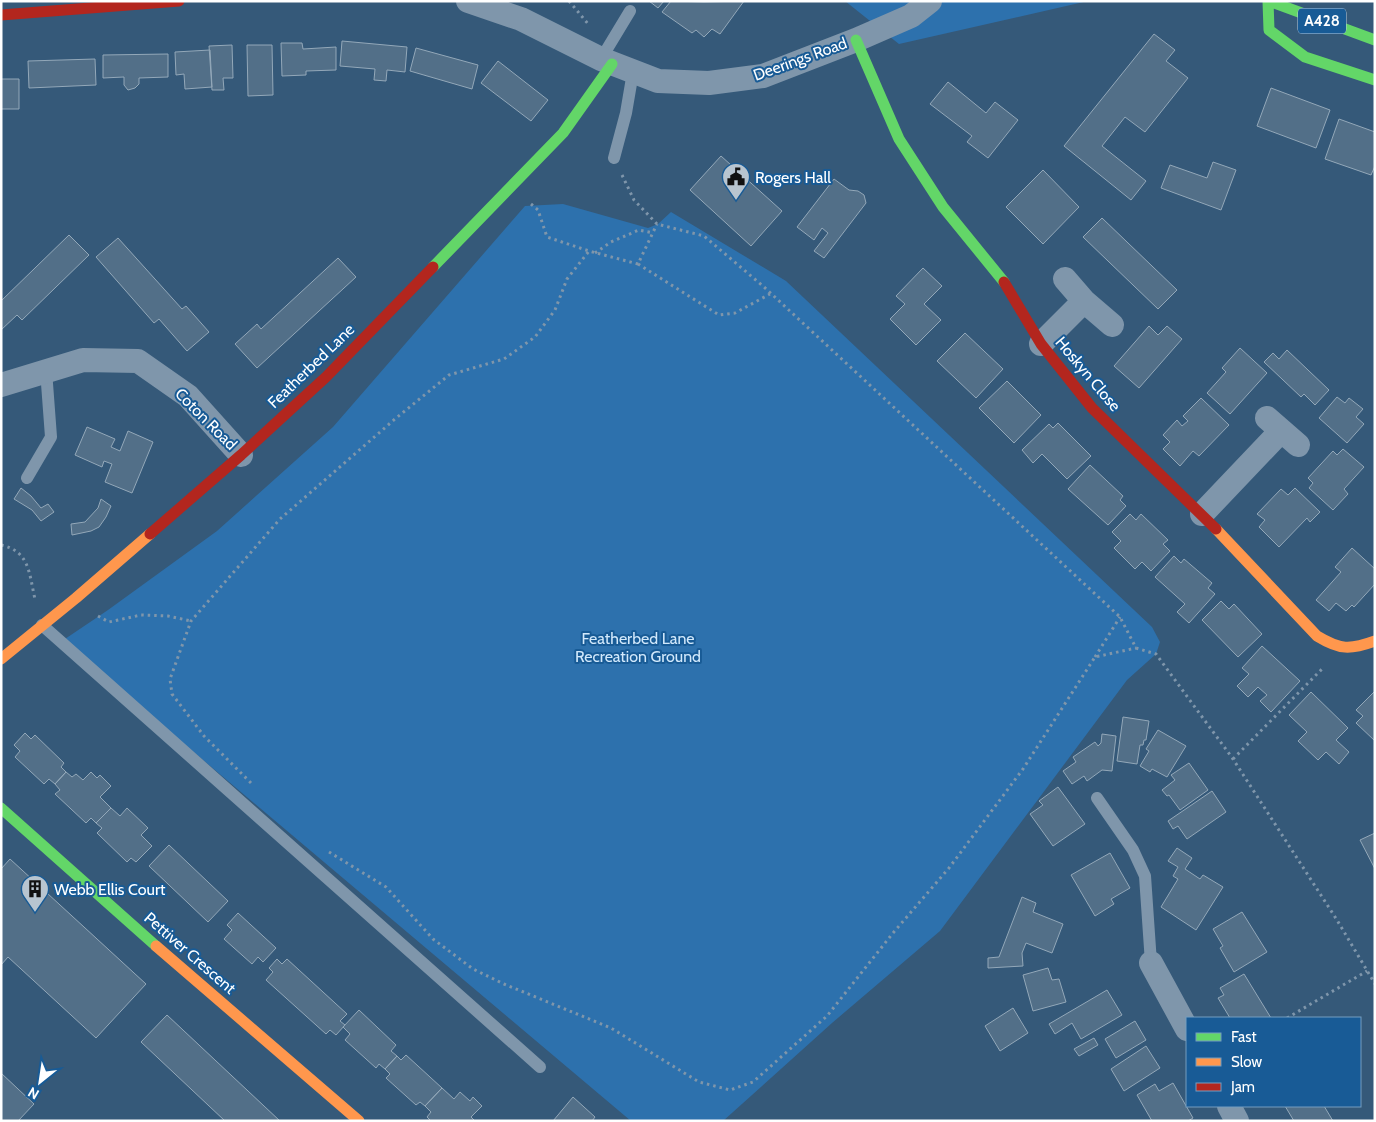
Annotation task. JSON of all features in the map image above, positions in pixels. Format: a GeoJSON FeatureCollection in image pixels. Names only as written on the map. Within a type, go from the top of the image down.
{"type":"FeatureCollection","features":[{"type":"Feature","properties":{"kind":"main road"},"geometry":{"type":"LineString","coordinates":[[1,15],[131,3],[179,1]]}},
{"type":"Feature","properties":{"kind":"main road"},"geometry":{"type":"LineString","coordinates":[[1268,1],[1269,30],[1305,57],[1375,80]]}},
{"type":"Feature","properties":{"kind":"main road","name":"A428"},"geometry":{"type":"LineString","coordinates":[[1268,1],[1375,40]]}},
{"type":"Feature","properties":{"kind":"main road","name":"Hoskyn Close"},"geometry":{"type":"LineString","coordinates":[[856,40],[899,139],[943,207],[1004,282],[1041,344],[1092,408],[1202,514],[1317,636],[1341,648]]}},
{"type":"Feature","properties":{"kind":"main road","name":"Featherbed Lane"},"geometry":{"type":"LineString","coordinates":[[1,659],[241,455],[326,377],[563,133],[615,59]]}},
{"type":"Feature","properties":{"kind":"main road"},"geometry":{"type":"LineString","coordinates":[[1341,648],[1355,648],[1375,640]]}},
{"type":"Feature","properties":{"kind":"main road","name":"Pettiver Crescent"},"geometry":{"type":"LineString","coordinates":[[2,811],[358,1121]]}},
{"type":"Feature","properties":{"kind":"street","name":"Deerings Road"},"geometry":{"type":"LineString","coordinates":[[468,1],[523,10],[658,81],[709,83],[763,76],[856,40],[911,16],[930,1]]}},
{"type":"Feature","properties":{"kind":"street"},"geometry":{"type":"LineString","coordinates":[[1064,279],[1084,301],[1112,325]]}},
{"type":"Feature","properties":{"kind":"street"},"geometry":{"type":"LineString","coordinates":[[1041,344],[1084,301]]}},
{"type":"Feature","properties":{"kind":"street","name":"Coton Road"},"geometry":{"type":"LineString","coordinates":[[1,385],[82,360],[138,361],[188,396],[241,455]]}},
{"type":"Feature","properties":{"kind":"street"},"geometry":{"type":"LineString","coordinates":[[1202,514],[1282,431]]}},
{"type":"Feature","properties":{"kind":"street"},"geometry":{"type":"LineString","coordinates":[[1151,963],[1186,1027]]}},
{"type":"Feature","properties":{"kind":"street"},"geometry":{"type":"LineString","coordinates":[[1229,1107],[1237,1121]]}},
{"type":"Feature","properties":{"kind":"lane"},"geometry":{"type":"LineString","coordinates":[[614,158],[626,112],[615,59],[630,11]]}},
{"type":"Feature","properties":{"kind":"lane"},"geometry":{"type":"LineString","coordinates":[[26,478],[50,437],[46,370]]}},
{"type":"Feature","properties":{"kind":"lane"},"geometry":{"type":"LineString","coordinates":[[42,626],[540,1067]]}},
{"type":"Feature","properties":{"kind":"lane"},"geometry":{"type":"LineString","coordinates":[[1098,798],[1133,850],[1144,876],[1151,963]]}},
{"type":"Feature","properties":{"kind":"path"},"geometry":{"type":"LineString","coordinates":[[569,1],[615,59]]}},
{"type":"Feature","properties":{"kind":"path"},"geometry":{"type":"LineString","coordinates":[[614,158],[634,200],[658,224],[704,236],[770,294],[1120,617],[1136,648]]}},
{"type":"Feature","properties":{"kind":"path"},"geometry":{"type":"LineString","coordinates":[[510,187],[538,210],[548,237],[595,253],[638,264],[718,316],[735,313],[770,294]]}},
{"type":"Feature","properties":{"kind":"path"},"geometry":{"type":"LineString","coordinates":[[638,264],[658,224]]}},
{"type":"Feature","properties":{"kind":"path"},"geometry":{"type":"LineString","coordinates":[[595,253],[611,242],[639,230],[653,232]]}},
{"type":"Feature","properties":{"kind":"path"},"geometry":{"type":"LineString","coordinates":[[252,784],[204,736],[172,694],[170,679],[191,622],[280,519],[395,419],[449,375],[504,360],[535,337],[555,310],[567,279],[589,251]]}},
{"type":"Feature","properties":{"kind":"path"},"geometry":{"type":"LineString","coordinates":[[1,545],[12,548],[26,560],[42,626]]}},
{"type":"Feature","properties":{"kind":"path"},"geometry":{"type":"LineString","coordinates":[[98,616],[109,622],[141,615],[168,616],[191,622]]}},
{"type":"Feature","properties":{"kind":"path"},"geometry":{"type":"LineString","coordinates":[[328,852],[386,887],[432,939],[473,969],[504,984],[611,1028],[699,1082],[730,1090],[753,1082],[827,1016],[893,933],[949,868],[1023,769],[1120,617]]}},
{"type":"Feature","properties":{"kind":"path"},"geometry":{"type":"LineString","coordinates":[[1095,658],[1136,648],[1156,654],[1232,759],[1337,920],[1375,984]]}},
{"type":"Feature","properties":{"kind":"path"},"geometry":{"type":"LineString","coordinates":[[1232,759],[1305,688],[1341,648]]}},
{"type":"Feature","properties":{"kind":"path"},"geometry":{"type":"LineString","coordinates":[[1289,1017],[1367,971]]}},
{"type":"Feature","properties":{"kind":"green space"},"geometry":{"type":"Polygon","coordinates":[[[845,1],[1088,1],[899,44],[845,1]]]}},
{"type":"Feature","properties":{"kind":"green space","name":"Featherbed Lane Recreation Ground"},"geometry":{"type":"Polygon","coordinates":[[[563,204],[648,228],[658,224],[671,212],[786,281],[1152,627],[1160,642],[1156,654],[1127,680],[940,931],[832,1023],[723,1121],[631,1121],[62,641],[217,531],[333,427],[525,206],[563,204]]]}},
{"type":"Feature","properties":{"kind":"building"},"geometry":{"type":"Polygon","coordinates":[[[649,1],[664,1],[658,8],[649,1]]]}},
{"type":"Feature","properties":{"kind":"building"},"geometry":{"type":"Polygon","coordinates":[[[671,1],[744,1],[720,34],[712,29],[704,37],[696,30],[692,33],[662,12],[671,1]]]}},
{"type":"Feature","properties":{"kind":"building"},"geometry":{"type":"Polygon","coordinates":[[[1154,34],[1175,50],[1166,61],[1188,78],[1145,132],[1125,117],[1102,146],[1146,181],[1131,200],[1064,146],[1154,34]]]}},
{"type":"Feature","properties":{"kind":"building"},"geometry":{"type":"Polygon","coordinates":[[[342,41],[407,47],[405,72],[387,70],[386,81],[374,80],[375,69],[340,66],[342,41]]]}},
{"type":"Feature","properties":{"kind":"building"},"geometry":{"type":"Polygon","coordinates":[[[281,43],[302,43],[303,49],[336,47],[336,70],[306,71],[306,75],[282,76],[281,43]]]}},
{"type":"Feature","properties":{"kind":"building"},"geometry":{"type":"Polygon","coordinates":[[[232,45],[233,78],[223,78],[224,90],[212,90],[209,46],[232,45]]]}},
{"type":"Feature","properties":{"kind":"building"},"geometry":{"type":"Polygon","coordinates":[[[247,45],[272,45],[273,95],[248,96],[247,45]]]}},
{"type":"Feature","properties":{"kind":"building"},"geometry":{"type":"Polygon","coordinates":[[[416,48],[478,65],[472,89],[410,71],[416,48]]]}},
{"type":"Feature","properties":{"kind":"building"},"geometry":{"type":"Polygon","coordinates":[[[210,50],[212,87],[185,89],[184,74],[176,75],[175,52],[210,50]]]}},
{"type":"Feature","properties":{"kind":"building"},"geometry":{"type":"Polygon","coordinates":[[[168,54],[168,77],[139,78],[139,84],[135,88],[128,90],[124,85],[124,77],[103,78],[103,55],[168,54]]]}},
{"type":"Feature","properties":{"kind":"building"},"geometry":{"type":"Polygon","coordinates":[[[95,59],[96,85],[29,88],[28,61],[95,59]]]}},
{"type":"Feature","properties":{"kind":"building"},"geometry":{"type":"Polygon","coordinates":[[[498,61],[548,100],[531,121],[481,83],[498,61]]]}},
{"type":"Feature","properties":{"kind":"building"},"geometry":{"type":"Polygon","coordinates":[[[1,79],[19,79],[19,109],[1,109],[1,79]]]}},
{"type":"Feature","properties":{"kind":"building"},"geometry":{"type":"Polygon","coordinates":[[[948,82],[986,113],[995,102],[1018,120],[988,158],[967,142],[972,136],[930,104],[948,82]]]}},
{"type":"Feature","properties":{"kind":"building"},"geometry":{"type":"Polygon","coordinates":[[[1271,88],[1330,110],[1316,148],[1257,126],[1271,88]]]}},
{"type":"Feature","properties":{"kind":"building"},"geometry":{"type":"Polygon","coordinates":[[[1339,119],[1375,132],[1375,166],[1371,175],[1325,159],[1339,119]]]}},
{"type":"Feature","properties":{"kind":"building","name":"Rogers Hall"},"geometry":{"type":"Polygon","coordinates":[[[721,156],[782,211],[751,246],[690,190],[721,156]]]}},
{"type":"Feature","properties":{"kind":"building"},"geometry":{"type":"Polygon","coordinates":[[[1213,162],[1236,170],[1221,210],[1161,188],[1170,165],[1207,178],[1213,162]]]}},
{"type":"Feature","properties":{"kind":"building"},"geometry":{"type":"Polygon","coordinates":[[[1043,170],[1079,207],[1043,244],[1006,207],[1043,170]]]}},
{"type":"Feature","properties":{"kind":"building"},"geometry":{"type":"Polygon","coordinates":[[[834,179],[849,190],[858,191],[864,195],[866,203],[824,258],[814,251],[828,233],[822,228],[814,240],[797,227],[834,179]]]}},
{"type":"Feature","properties":{"kind":"building"},"geometry":{"type":"Polygon","coordinates":[[[1102,218],[1177,290],[1158,309],[1083,237],[1102,218]]]}},
{"type":"Feature","properties":{"kind":"building"},"geometry":{"type":"Polygon","coordinates":[[[69,235],[89,255],[22,320],[17,315],[1,330],[1,301],[69,235]]]}},
{"type":"Feature","properties":{"kind":"building"},"geometry":{"type":"Polygon","coordinates":[[[118,238],[182,309],[186,306],[209,332],[187,351],[159,319],[154,323],[96,257],[118,238]]]}},
{"type":"Feature","properties":{"kind":"building"},"geometry":{"type":"Polygon","coordinates":[[[338,258],[356,277],[257,368],[235,344],[257,324],[261,329],[338,258]]]}},
{"type":"Feature","properties":{"kind":"building"},"geometry":{"type":"Polygon","coordinates":[[[923,268],[942,286],[924,304],[941,320],[916,345],[890,319],[905,304],[896,296],[923,268]]]}},
{"type":"Feature","properties":{"kind":"building"},"geometry":{"type":"Polygon","coordinates":[[[1149,326],[1158,335],[1167,326],[1182,339],[1139,388],[1114,366],[1149,326]]]}},
{"type":"Feature","properties":{"kind":"building"},"geometry":{"type":"Polygon","coordinates":[[[965,333],[1003,369],[976,398],[937,361],[965,333]]]}},
{"type":"Feature","properties":{"kind":"building"},"geometry":{"type":"Polygon","coordinates":[[[1240,348],[1267,373],[1230,414],[1207,393],[1226,372],[1222,368],[1240,348]]]}},
{"type":"Feature","properties":{"kind":"building"},"geometry":{"type":"Polygon","coordinates":[[[1287,350],[1329,390],[1315,405],[1304,394],[1301,397],[1264,362],[1273,353],[1279,359],[1287,350]]]}},
{"type":"Feature","properties":{"kind":"building"},"geometry":{"type":"Polygon","coordinates":[[[1007,381],[1041,415],[1014,443],[979,408],[1007,381]]]}},
{"type":"Feature","properties":{"kind":"building"},"geometry":{"type":"Polygon","coordinates":[[[1337,397],[1345,403],[1349,398],[1363,409],[1356,417],[1364,424],[1347,443],[1319,418],[1337,397]]]}},
{"type":"Feature","properties":{"kind":"building"},"geometry":{"type":"Polygon","coordinates":[[[1201,398],[1229,425],[1199,456],[1193,451],[1180,466],[1163,449],[1170,442],[1163,435],[1177,420],[1182,426],[1188,421],[1183,416],[1201,398]]]}},
{"type":"Feature","properties":{"kind":"building"},"geometry":{"type":"Polygon","coordinates":[[[1058,423],[1091,456],[1067,479],[1042,454],[1033,463],[1022,450],[1049,424],[1053,428],[1058,423]]]}},
{"type":"Feature","properties":{"kind":"building"},"geometry":{"type":"Polygon","coordinates":[[[87,427],[115,439],[111,447],[120,451],[128,431],[153,442],[132,493],[105,482],[112,464],[104,461],[102,467],[75,455],[87,427]]]}},
{"type":"Feature","properties":{"kind":"building"},"geometry":{"type":"Polygon","coordinates":[[[1343,449],[1364,467],[1344,489],[1348,494],[1333,510],[1309,488],[1313,483],[1308,478],[1333,451],[1337,455],[1343,449]]]}},
{"type":"Feature","properties":{"kind":"building"},"geometry":{"type":"Polygon","coordinates":[[[1090,465],[1123,496],[1120,500],[1126,506],[1108,525],[1068,489],[1090,465]]]}},
{"type":"Feature","properties":{"kind":"building"},"geometry":{"type":"Polygon","coordinates":[[[21,488],[41,508],[48,504],[54,512],[41,521],[32,510],[14,499],[21,488]]]}},
{"type":"Feature","properties":{"kind":"building"},"geometry":{"type":"Polygon","coordinates":[[[1295,488],[1320,512],[1310,522],[1307,518],[1279,547],[1259,527],[1265,520],[1257,514],[1281,489],[1288,495],[1295,488]]]}},
{"type":"Feature","properties":{"kind":"building"},"geometry":{"type":"Polygon","coordinates":[[[101,499],[111,506],[99,527],[91,531],[72,535],[71,524],[85,522],[98,508],[101,499]]]}},
{"type":"Feature","properties":{"kind":"building"},"geometry":{"type":"Polygon","coordinates":[[[1130,514],[1136,520],[1141,514],[1168,540],[1163,544],[1170,551],[1151,571],[1142,562],[1135,569],[1114,548],[1121,541],[1112,532],[1130,514]]]}},
{"type":"Feature","properties":{"kind":"building"},"geometry":{"type":"Polygon","coordinates":[[[1352,548],[1375,569],[1375,584],[1354,607],[1352,605],[1346,611],[1336,603],[1329,611],[1316,600],[1341,572],[1335,567],[1352,548]]]}},
{"type":"Feature","properties":{"kind":"building"},"geometry":{"type":"Polygon","coordinates":[[[1174,556],[1181,563],[1184,559],[1212,583],[1208,588],[1215,594],[1189,623],[1177,612],[1185,604],[1155,577],[1174,556]]]}},
{"type":"Feature","properties":{"kind":"building"},"geometry":{"type":"Polygon","coordinates":[[[1221,601],[1229,609],[1234,604],[1262,634],[1238,657],[1202,620],[1221,601]]]}},
{"type":"Feature","properties":{"kind":"building"},"geometry":{"type":"Polygon","coordinates":[[[1262,646],[1300,681],[1271,712],[1260,701],[1267,695],[1258,687],[1248,697],[1237,686],[1249,674],[1242,668],[1262,646]]]}},
{"type":"Feature","properties":{"kind":"building"},"geometry":{"type":"Polygon","coordinates":[[[1375,691],[1375,741],[1356,723],[1363,716],[1356,710],[1375,691]]]}},
{"type":"Feature","properties":{"kind":"building"},"geometry":{"type":"Polygon","coordinates":[[[1311,692],[1348,728],[1336,740],[1349,752],[1339,764],[1326,752],[1318,760],[1298,741],[1307,732],[1289,715],[1311,692]]]}},
{"type":"Feature","properties":{"kind":"building"},"geometry":{"type":"Polygon","coordinates":[[[1123,717],[1149,721],[1146,740],[1144,740],[1143,745],[1140,745],[1137,764],[1117,761],[1123,717]]]}},
{"type":"Feature","properties":{"kind":"building"},"geometry":{"type":"Polygon","coordinates":[[[1158,730],[1186,746],[1167,777],[1152,769],[1150,772],[1140,766],[1149,751],[1146,749],[1158,730]]]}},
{"type":"Feature","properties":{"kind":"building"},"geometry":{"type":"Polygon","coordinates":[[[25,733],[31,739],[35,735],[64,763],[61,767],[66,772],[55,784],[49,779],[44,784],[15,757],[20,751],[14,745],[25,733]]]}},
{"type":"Feature","properties":{"kind":"building"},"geometry":{"type":"Polygon","coordinates":[[[1102,734],[1116,736],[1112,771],[1102,770],[1087,781],[1084,776],[1072,784],[1063,771],[1076,762],[1073,757],[1095,742],[1098,746],[1101,743],[1102,734]]]}},
{"type":"Feature","properties":{"kind":"building"},"geometry":{"type":"Polygon","coordinates":[[[1189,763],[1208,790],[1180,810],[1169,795],[1167,796],[1162,790],[1175,780],[1171,775],[1189,763]]]}},
{"type":"Feature","properties":{"kind":"building"},"geometry":{"type":"Polygon","coordinates":[[[66,772],[72,777],[76,774],[83,780],[91,772],[97,778],[100,775],[111,786],[100,797],[111,808],[96,823],[91,818],[86,823],[55,794],[60,790],[55,784],[66,772]]]}},
{"type":"Feature","properties":{"kind":"building"},"geometry":{"type":"Polygon","coordinates":[[[1058,787],[1085,824],[1053,846],[1030,814],[1043,805],[1039,801],[1058,787]]]}},
{"type":"Feature","properties":{"kind":"building"},"geometry":{"type":"Polygon","coordinates":[[[1212,791],[1226,812],[1187,839],[1178,826],[1173,829],[1168,821],[1212,791]]]}},
{"type":"Feature","properties":{"kind":"building"},"geometry":{"type":"Polygon","coordinates":[[[111,808],[120,816],[127,808],[148,828],[141,835],[152,846],[136,862],[131,858],[127,862],[97,833],[102,828],[96,823],[111,808]]]}},
{"type":"Feature","properties":{"kind":"building"},"geometry":{"type":"Polygon","coordinates":[[[1375,833],[1375,869],[1360,840],[1375,833]]]}},
{"type":"Feature","properties":{"kind":"building"},"geometry":{"type":"Polygon","coordinates":[[[169,845],[228,901],[208,922],[149,866],[169,845]]]}},
{"type":"Feature","properties":{"kind":"building"},"geometry":{"type":"Polygon","coordinates":[[[1177,848],[1192,858],[1185,869],[1200,879],[1203,875],[1223,887],[1196,930],[1161,907],[1178,879],[1173,876],[1178,867],[1168,861],[1177,848]]]}},
{"type":"Feature","properties":{"kind":"building"},"geometry":{"type":"Polygon","coordinates":[[[1110,853],[1130,888],[1111,899],[1114,904],[1095,916],[1071,875],[1110,853]]]}},
{"type":"Feature","properties":{"kind":"building","name":"Webb Ellis Court"},"geometry":{"type":"Polygon","coordinates":[[[10,859],[146,984],[96,1038],[8,957],[1,965],[1,869],[10,859]]]}},
{"type":"Feature","properties":{"kind":"building"},"geometry":{"type":"Polygon","coordinates":[[[1022,897],[1036,903],[1033,912],[1063,924],[1052,953],[1026,943],[1022,953],[1023,966],[988,968],[988,958],[999,957],[1022,897]]]}},
{"type":"Feature","properties":{"kind":"building"},"geometry":{"type":"Polygon","coordinates":[[[1242,912],[1267,952],[1234,972],[1220,948],[1223,946],[1213,929],[1242,912]]]}},
{"type":"Feature","properties":{"kind":"building"},"geometry":{"type":"Polygon","coordinates":[[[238,913],[276,948],[263,962],[258,957],[252,964],[224,939],[232,930],[227,925],[238,913]]]}},
{"type":"Feature","properties":{"kind":"building"},"geometry":{"type":"Polygon","coordinates":[[[277,959],[282,964],[287,959],[347,1014],[340,1021],[345,1025],[336,1035],[330,1030],[326,1034],[266,980],[273,972],[269,968],[277,959]]]}},
{"type":"Feature","properties":{"kind":"building"},"geometry":{"type":"Polygon","coordinates":[[[1048,968],[1052,980],[1059,979],[1066,1002],[1033,1011],[1023,975],[1048,968]]]}},
{"type":"Feature","properties":{"kind":"building"},"geometry":{"type":"Polygon","coordinates":[[[1244,974],[1270,1017],[1229,1017],[1218,998],[1224,995],[1220,988],[1244,974]]]}},
{"type":"Feature","properties":{"kind":"building"},"geometry":{"type":"Polygon","coordinates":[[[1107,990],[1122,1015],[1081,1039],[1072,1023],[1055,1034],[1049,1024],[1107,990]]]}},
{"type":"Feature","properties":{"kind":"building"},"geometry":{"type":"Polygon","coordinates":[[[1013,1008],[1028,1033],[1000,1051],[985,1026],[1013,1008]]]}},
{"type":"Feature","properties":{"kind":"building"},"geometry":{"type":"Polygon","coordinates":[[[359,1010],[396,1045],[391,1051],[397,1056],[385,1069],[379,1064],[376,1068],[345,1040],[350,1034],[343,1027],[359,1010]]]}},
{"type":"Feature","properties":{"kind":"building"},"geometry":{"type":"Polygon","coordinates":[[[167,1015],[280,1121],[225,1121],[141,1042],[167,1015]]]}},
{"type":"Feature","properties":{"kind":"building"},"geometry":{"type":"Polygon","coordinates":[[[1135,1021],[1146,1040],[1116,1058],[1105,1039],[1135,1021]]]}},
{"type":"Feature","properties":{"kind":"building"},"geometry":{"type":"Polygon","coordinates":[[[1094,1038],[1098,1045],[1079,1056],[1074,1049],[1094,1038]]]}},
{"type":"Feature","properties":{"kind":"building"},"geometry":{"type":"Polygon","coordinates":[[[1146,1046],[1160,1068],[1124,1091],[1111,1069],[1146,1046]]]}},
{"type":"Feature","properties":{"kind":"building"},"geometry":{"type":"Polygon","coordinates":[[[406,1055],[442,1088],[425,1106],[420,1102],[416,1105],[386,1078],[390,1074],[385,1069],[397,1056],[401,1060],[406,1055]]]}},
{"type":"Feature","properties":{"kind":"building"},"geometry":{"type":"Polygon","coordinates":[[[1,1073],[34,1104],[18,1121],[1,1121],[1,1073]]]}},
{"type":"Feature","properties":{"kind":"building"},"geometry":{"type":"Polygon","coordinates":[[[1173,1083],[1193,1118],[1188,1121],[1152,1121],[1137,1095],[1155,1084],[1159,1091],[1173,1083]]]}},
{"type":"Feature","properties":{"kind":"building"},"geometry":{"type":"Polygon","coordinates":[[[442,1088],[454,1099],[460,1092],[470,1101],[473,1097],[482,1106],[471,1117],[475,1121],[431,1121],[427,1117],[431,1112],[425,1106],[442,1088]]]}},
{"type":"Feature","properties":{"kind":"building"},"geometry":{"type":"Polygon","coordinates":[[[573,1097],[595,1117],[592,1121],[553,1121],[573,1097]]]}},
{"type":"Feature","properties":{"kind":"building"},"geometry":{"type":"Polygon","coordinates":[[[1286,1107],[1325,1107],[1333,1121],[1294,1121],[1286,1107]]]}},
{"type":"Feature","properties":{"kind":"traffic: fast"},"geometry":{"type":"LineString","coordinates":[[1268,1],[1269,30],[1305,57],[1375,80]]}},
{"type":"Feature","properties":{"kind":"traffic: fast"},"geometry":{"type":"LineString","coordinates":[[1269,1],[1375,40]]}},
{"type":"Feature","properties":{"kind":"traffic: fast"},"geometry":{"type":"LineString","coordinates":[[856,40],[899,139],[943,207],[1004,282]]}},
{"type":"Feature","properties":{"kind":"traffic: fast"},"geometry":{"type":"LineString","coordinates":[[433,267],[563,133],[612,64]]}},
{"type":"Feature","properties":{"kind":"traffic: fast"},"geometry":{"type":"LineString","coordinates":[[1,808],[156,946]]}},
{"type":"Feature","properties":{"kind":"traffic: slow"},"geometry":{"type":"LineString","coordinates":[[1216,529],[1317,636],[1332,644],[1345,647],[1359,646],[1375,641]]}},
{"type":"Feature","properties":{"kind":"traffic: slow"},"geometry":{"type":"LineString","coordinates":[[1,659],[150,534]]}},
{"type":"Feature","properties":{"kind":"traffic: slow"},"geometry":{"type":"LineString","coordinates":[[156,946],[359,1121]]}},
{"type":"Feature","properties":{"kind":"traffic: jam"},"geometry":{"type":"LineString","coordinates":[[1,15],[179,1]]}},
{"type":"Feature","properties":{"kind":"traffic: jam"},"geometry":{"type":"LineString","coordinates":[[150,534],[241,455],[326,377],[433,267]]}},
{"type":"Feature","properties":{"kind":"traffic: jam"},"geometry":{"type":"LineString","coordinates":[[1004,282],[1041,344],[1092,408],[1216,529]]}},
{"type":"Feature","properties":{"kind":"place","name":"Rogers Hall"},"geometry":{"type":"Point","coordinates":[736,201]}},
{"type":"Feature","properties":{"kind":"place","name":"Webb Ellis Court"},"geometry":{"type":"Point","coordinates":[35,913]}}]}
